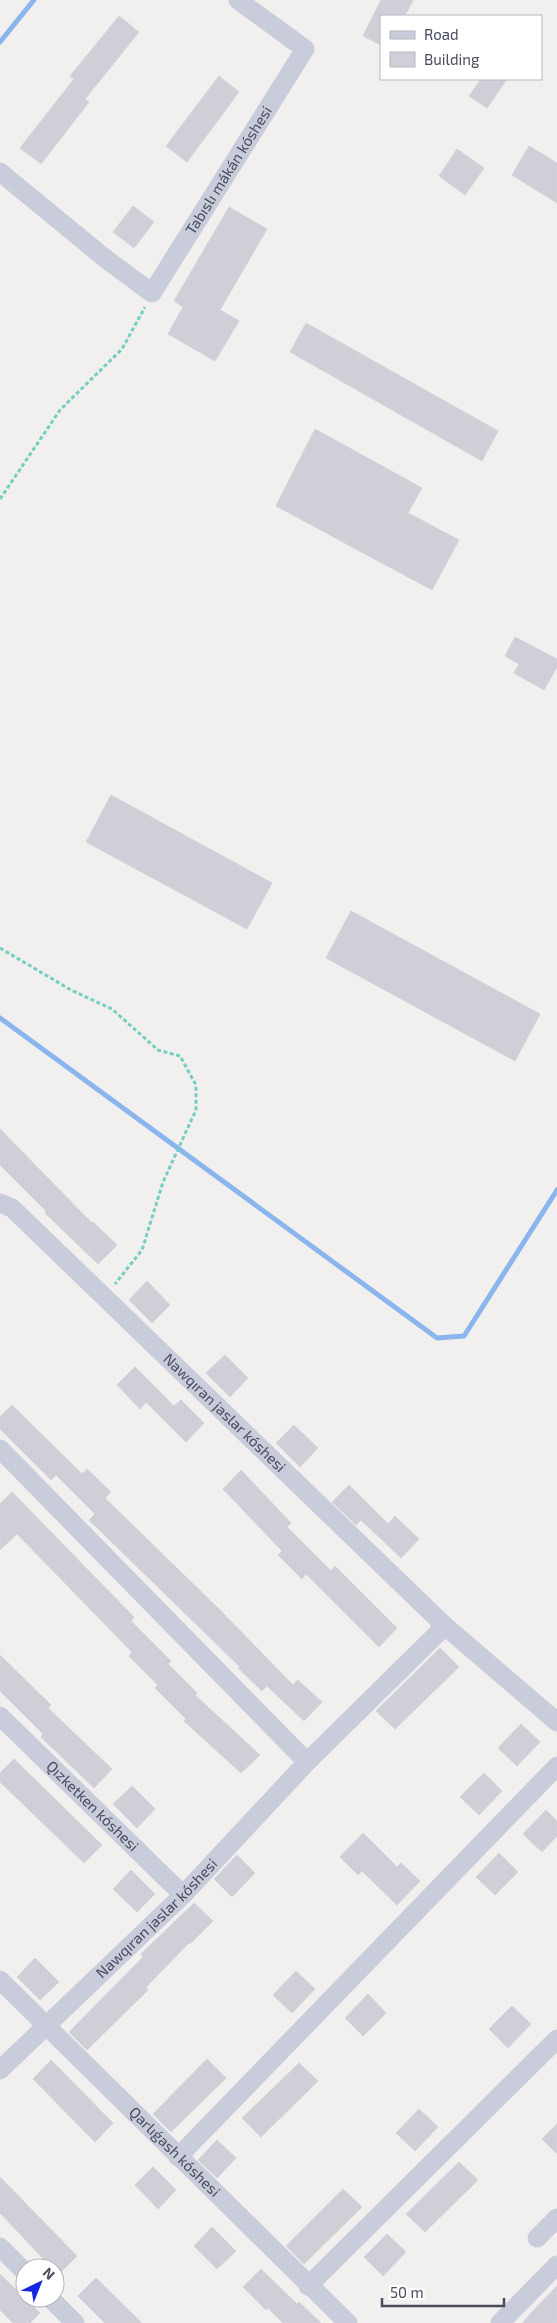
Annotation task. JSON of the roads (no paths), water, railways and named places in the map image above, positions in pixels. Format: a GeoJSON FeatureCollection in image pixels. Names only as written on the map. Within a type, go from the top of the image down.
{"type":"FeatureCollection","features":[{"type":"Feature","properties":{"kind":"street","name":"Tabıslı mákán kóshesi"},"geometry":{"type":"LineString","coordinates":[[0,172],[106,259],[152,293],[305,49],[238,0]]}},
{"type":"Feature","properties":{"kind":"street","name":"Nawqıran jaslar kóshesi"},"geometry":{"type":"LineString","coordinates":[[0,1203],[12,1208],[445,1626],[557,1722]]}},
{"type":"Feature","properties":{"kind":"street"},"geometry":{"type":"LineString","coordinates":[[0,1449],[307,1762]]}},
{"type":"Feature","properties":{"kind":"street","name":"Nawqıran jaslar kóshesi"},"geometry":{"type":"LineString","coordinates":[[0,2070],[183,1895],[307,1762],[445,1626]]}},
{"type":"Feature","properties":{"kind":"street","name":"Qızketken kóshesi"},"geometry":{"type":"LineString","coordinates":[[0,1716],[183,1895]]}},
{"type":"Feature","properties":{"kind":"street"},"geometry":{"type":"LineString","coordinates":[[178,2157],[557,1766]]}},
{"type":"Feature","properties":{"kind":"street","name":"Qarlıǵash kóshesi"},"geometry":{"type":"LineString","coordinates":[[0,1980],[308,2286],[348,2323]]}},
{"type":"Feature","properties":{"kind":"street"},"geometry":{"type":"LineString","coordinates":[[308,2286],[557,2039]]}},
{"type":"Feature","properties":{"kind":"street"},"geometry":{"type":"LineString","coordinates":[[537,2238],[557,2218]]}},
{"type":"Feature","properties":{"kind":"street"},"geometry":{"type":"LineString","coordinates":[[0,2247],[15,2262]]}},
{"type":"Feature","properties":{"kind":"street"},"geometry":{"type":"LineString","coordinates":[[500,2323],[557,2265]]}},
{"type":"Feature","properties":{"kind":"street"},"geometry":{"type":"LineString","coordinates":[[60,2308],[75,2323]]}},
{"type":"Feature","properties":{"kind":"waterway"},"geometry":{"type":"LineString","coordinates":[[0,42],[34,0]]}},
{"type":"Feature","properties":{"kind":"waterway"},"geometry":{"type":"LineString","coordinates":[[0,1018],[437,1338],[464,1336],[557,1190]]}}]}
